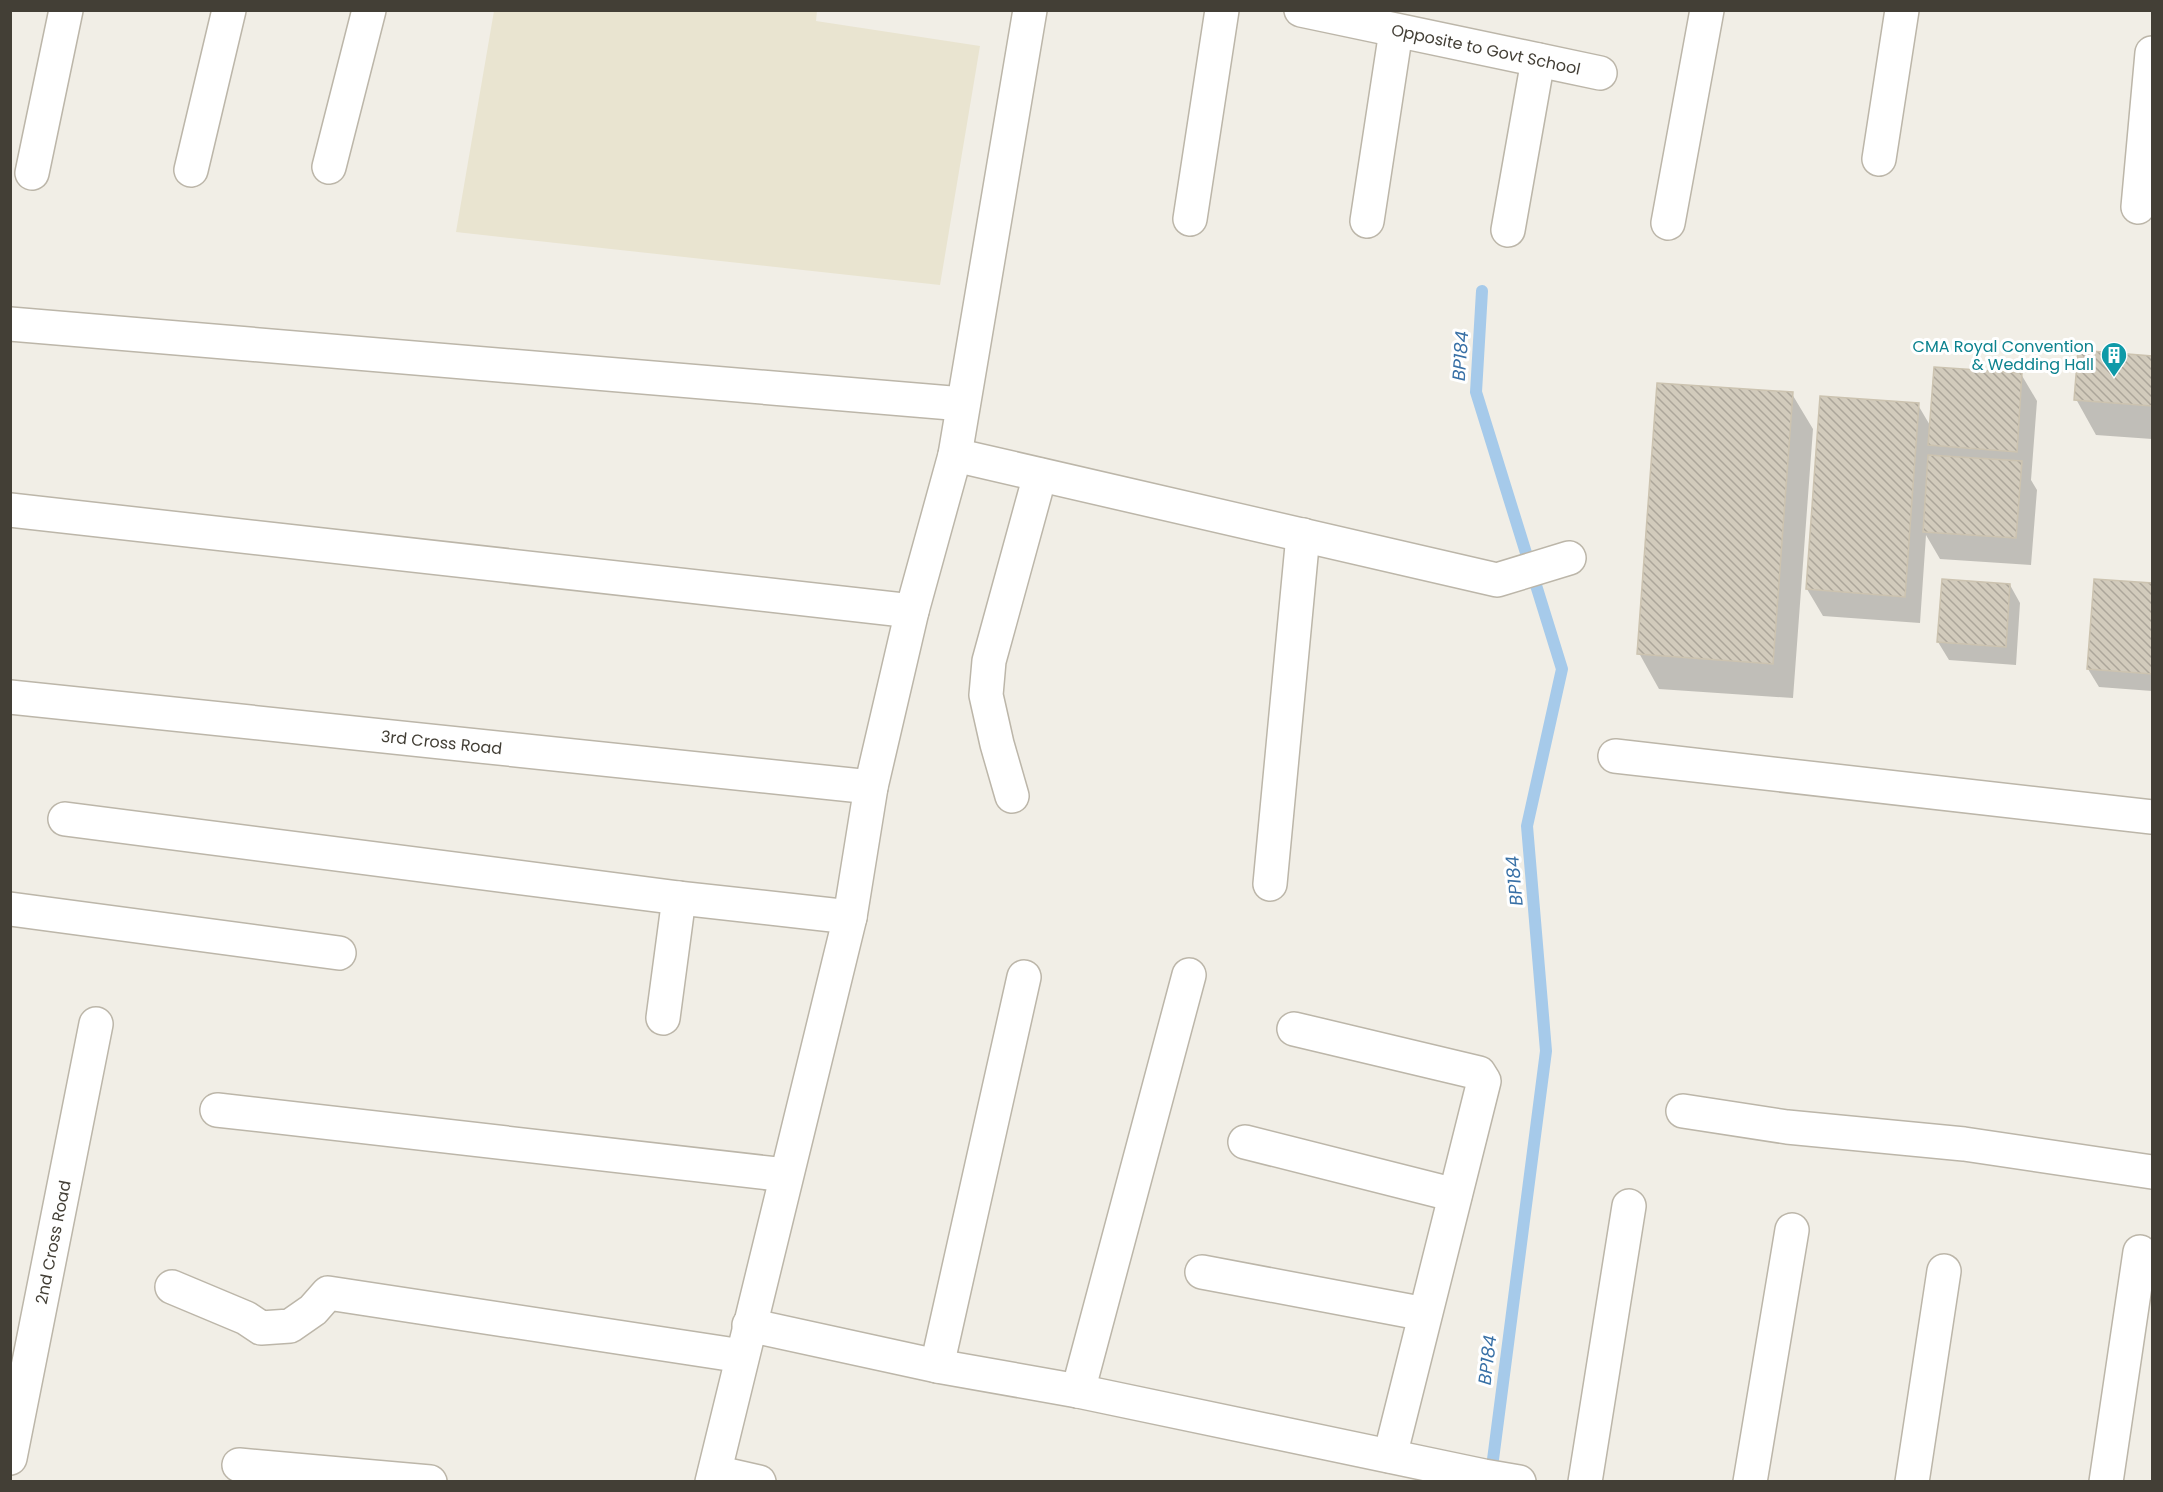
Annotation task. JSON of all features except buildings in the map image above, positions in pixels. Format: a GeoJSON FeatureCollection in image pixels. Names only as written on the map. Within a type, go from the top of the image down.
{"type":"FeatureCollection","features":[{"type":"Feature","properties":{"kind":"street"},"geometry":{"type":"LineString","coordinates":[[32,173],[66,10]]}},
{"type":"Feature","properties":{"kind":"street"},"geometry":{"type":"LineString","coordinates":[[191,170],[228,10]]}},
{"type":"Feature","properties":{"kind":"street"},"geometry":{"type":"LineString","coordinates":[[329,167],[369,10]]}},
{"type":"Feature","properties":{"kind":"street"},"geometry":{"type":"LineString","coordinates":[[759,1482],[713,1477],[850,917],[871,787],[912,611],[955,455],[1030,10]]}},
{"type":"Feature","properties":{"kind":"street"},"geometry":{"type":"LineString","coordinates":[[1190,219],[1222,10]]}},
{"type":"Feature","properties":{"kind":"street","name":"Opposite to Govt School"},"geometry":{"type":"LineString","coordinates":[[1301,10],[1600,73]]}},
{"type":"Feature","properties":{"kind":"street"},"geometry":{"type":"LineString","coordinates":[[1668,223],[1707,10]]}},
{"type":"Feature","properties":{"kind":"street"},"geometry":{"type":"LineString","coordinates":[[1879,159],[1902,10]]}},
{"type":"Feature","properties":{"kind":"street"},"geometry":{"type":"LineString","coordinates":[[1367,221],[1396,31]]}},
{"type":"Feature","properties":{"kind":"street"},"geometry":{"type":"LineString","coordinates":[[2138,207],[2152,53]]}},
{"type":"Feature","properties":{"kind":"street"},"geometry":{"type":"LineString","coordinates":[[1508,230],[1538,60]]}},
{"type":"Feature","properties":{"kind":"street"},"geometry":{"type":"LineString","coordinates":[[10,324],[963,404]]}},
{"type":"Feature","properties":{"kind":"street"},"geometry":{"type":"LineString","coordinates":[[955,455],[1497,580],[1569,558]]}},
{"type":"Feature","properties":{"kind":"street"},"geometry":{"type":"LineString","coordinates":[[1012,796],[986,695],[989,661],[1041,475]]}},
{"type":"Feature","properties":{"kind":"street"},"geometry":{"type":"LineString","coordinates":[[10,510],[912,611]]}},
{"type":"Feature","properties":{"kind":"street"},"geometry":{"type":"LineString","coordinates":[[1270,884],[1303,535]]}},
{"type":"Feature","properties":{"kind":"street","name":"3rd Cross Road"},"geometry":{"type":"LineString","coordinates":[[10,697],[871,787]]}},
{"type":"Feature","properties":{"kind":"street"},"geometry":{"type":"LineString","coordinates":[[1615,756],[2152,817]]}},
{"type":"Feature","properties":{"kind":"street"},"geometry":{"type":"LineString","coordinates":[[65,819],[679,898],[850,917]]}},
{"type":"Feature","properties":{"kind":"street"},"geometry":{"type":"LineString","coordinates":[[663,1018],[679,898]]}},
{"type":"Feature","properties":{"kind":"street"},"geometry":{"type":"LineString","coordinates":[[10,909],[339,953]]}},
{"type":"Feature","properties":{"kind":"street"},"geometry":{"type":"LineString","coordinates":[[1078,1390],[1189,975]]}},
{"type":"Feature","properties":{"kind":"street"},"geometry":{"type":"LineString","coordinates":[[937,1366],[1024,976]]}},
{"type":"Feature","properties":{"kind":"street","name":"2nd Cross Road"},"geometry":{"type":"LineString","coordinates":[[10,1458],[96,1024]]}},
{"type":"Feature","properties":{"kind":"street"},"geometry":{"type":"LineString","coordinates":[[1294,1029],[1479,1073],[1484,1081],[1390,1456]]}},
{"type":"Feature","properties":{"kind":"street"},"geometry":{"type":"LineString","coordinates":[[217,1110],[786,1175]]}},
{"type":"Feature","properties":{"kind":"street"},"geometry":{"type":"LineString","coordinates":[[1683,1111],[1787,1127],[1964,1144],[2152,1172]]}},
{"type":"Feature","properties":{"kind":"street"},"geometry":{"type":"LineString","coordinates":[[1245,1142],[1455,1195]]}},
{"type":"Feature","properties":{"kind":"street"},"geometry":{"type":"LineString","coordinates":[[1585,1482],[1629,1206]]}},
{"type":"Feature","properties":{"kind":"street"},"geometry":{"type":"LineString","coordinates":[[1750,1482],[1792,1230]]}},
{"type":"Feature","properties":{"kind":"street"},"geometry":{"type":"LineString","coordinates":[[2106,1482],[2140,1252]]}},
{"type":"Feature","properties":{"kind":"street"},"geometry":{"type":"LineString","coordinates":[[1912,1482],[1944,1271]]}},
{"type":"Feature","properties":{"kind":"street"},"geometry":{"type":"LineString","coordinates":[[1202,1272],[1425,1314]]}},
{"type":"Feature","properties":{"kind":"street"},"geometry":{"type":"LineString","coordinates":[[172,1287],[246,1318],[261,1328],[290,1326],[313,1310],[328,1293],[746,1341],[937,1366],[1078,1390],[1520,1482]]}},
{"type":"Feature","properties":{"kind":"street"},"geometry":{"type":"LineString","coordinates":[[239,1465],[430,1482]]}},
{"type":"Feature","properties":{"kind":"shaded area"},"geometry":{"type":"Polygon","coordinates":[[[494,11],[817,11],[816,21],[980,46],[940,285],[456,232],[494,11]]]}},
{"type":"Feature","properties":{"kind":"waterway","name":"BP184"},"geometry":{"type":"LineString","coordinates":[[1482,291],[1476,392],[1562,669],[1527,826],[1546,1051],[1491,1475]]}},
{"type":"Feature","properties":{"kind":"place","name":"CMA Royal Convention & Wedding Hall"},"geometry":{"type":"Point","coordinates":[2114,378]}}]}
